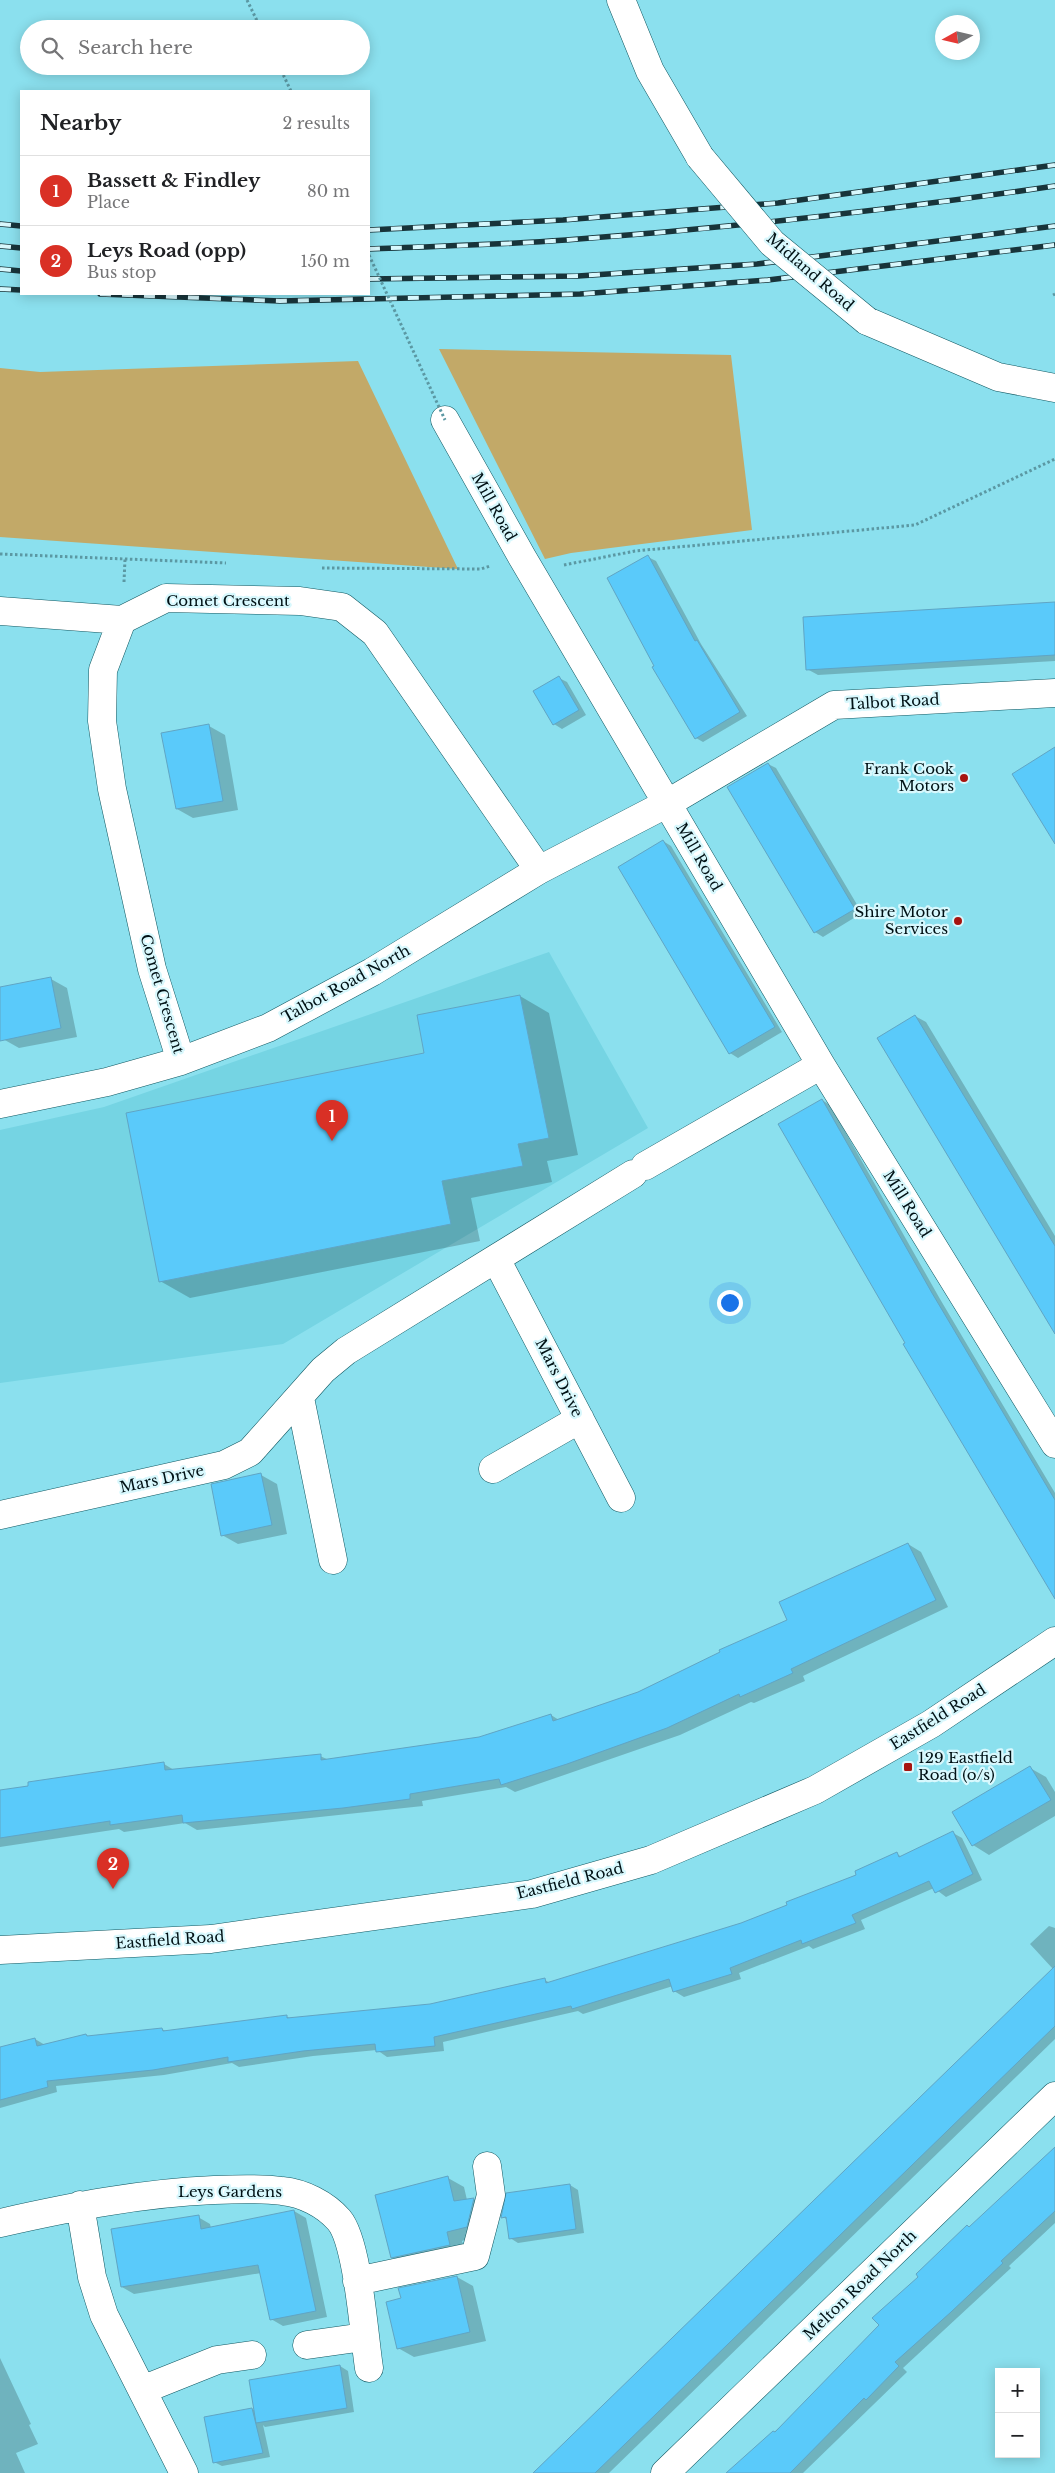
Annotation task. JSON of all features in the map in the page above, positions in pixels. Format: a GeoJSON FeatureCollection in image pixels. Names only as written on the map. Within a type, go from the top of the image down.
{"type":"FeatureCollection","features":[{"type":"Feature","properties":{"kind":"street","name":"Midland Road"},"geometry":{"type":"LineString","coordinates":[[621,0],[650,71],[700,157],[772,243],[867,321],[998,377],[1055,388]]}},
{"type":"Feature","properties":{"kind":"street","name":"Mill Road"},"geometry":{"type":"LineString","coordinates":[[445,420],[820,1065],[1055,1444]]}},
{"type":"Feature","properties":{"kind":"street","name":"Comet Crescent"},"geometry":{"type":"LineString","coordinates":[[181,1061],[152,969],[112,788],[102,721],[103,670],[122,620],[166,598],[300,601],[342,607],[374,633],[539,870]]}},
{"type":"Feature","properties":{"kind":"street"},"geometry":{"type":"LineString","coordinates":[[0,611],[122,620]]}},
{"type":"Feature","properties":{"kind":"street","name":"Talbot Road"},"geometry":{"type":"LineString","coordinates":[[668,803],[834,705],[1055,694]]}},
{"type":"Feature","properties":{"kind":"street","name":"Talbot Road North"},"geometry":{"type":"LineString","coordinates":[[0,1104],[107,1082],[181,1061],[268,1028],[372,972],[539,870],[668,803]]}},
{"type":"Feature","properties":{"kind":"street","name":"Mars Drive"},"geometry":{"type":"LineString","coordinates":[[0,1514],[224,1465],[250,1452],[323,1370],[346,1351],[639,1170],[820,1065]]}},
{"type":"Feature","properties":{"kind":"street","name":"Mars Drive"},"geometry":{"type":"LineString","coordinates":[[496,1259],[621,1498]]}},
{"type":"Feature","properties":{"kind":"street"},"geometry":{"type":"LineString","coordinates":[[300,1398],[332,1560]]}},
{"type":"Feature","properties":{"kind":"street"},"geometry":{"type":"LineString","coordinates":[[493,1469],[580,1419]]}},
{"type":"Feature","properties":{"kind":"street","name":"Eastfield Road"},"geometry":{"type":"LineString","coordinates":[[0,1950],[211,1939],[269,1931],[532,1894],[651,1860],[815,1790],[931,1724],[1055,1641]]}},
{"type":"Feature","properties":{"kind":"street","name":"Melton Road North"},"geometry":{"type":"LineString","coordinates":[[664,2473],[1055,2096]]}},
{"type":"Feature","properties":{"kind":"street"},"geometry":{"type":"LineString","coordinates":[[356,2281],[475,2256],[491,2195],[487,2166]]}},
{"type":"Feature","properties":{"kind":"street","name":"Leys Gardens"},"geometry":{"type":"LineString","coordinates":[[0,2223],[80,2205],[169,2192],[283,2191],[316,2201],[340,2221],[352,2248],[369,2368]]}},
{"type":"Feature","properties":{"kind":"street"},"geometry":{"type":"LineString","coordinates":[[80,2205],[92,2276],[104,2315],[184,2473]]}},
{"type":"Feature","properties":{"kind":"street"},"geometry":{"type":"LineString","coordinates":[[307,2345],[364,2337]]}},
{"type":"Feature","properties":{"kind":"street"},"geometry":{"type":"LineString","coordinates":[[142,2390],[217,2360],[252,2355]]}},
{"type":"Feature","properties":{"kind":"path"},"geometry":{"type":"LineString","coordinates":[[247,0],[257,20]]}},
{"type":"Feature","properties":{"kind":"path"},"geometry":{"type":"LineString","coordinates":[[283,75],[291,90]]}},
{"type":"Feature","properties":{"kind":"path"},"geometry":{"type":"LineString","coordinates":[[370,257],[445,420]]}},
{"type":"Feature","properties":{"kind":"path"},"geometry":{"type":"LineString","coordinates":[[312,568],[361,570],[529,567],[568,563],[635,551],[915,525],[1055,459]]}},
{"type":"Feature","properties":{"kind":"path"},"geometry":{"type":"LineString","coordinates":[[0,554],[233,564]]}},
{"type":"Feature","properties":{"kind":"shaded area"},"geometry":{"type":"Polygon","coordinates":[[[439,349],[731,355],[752,530],[571,553],[545,559],[439,349]]]}},
{"type":"Feature","properties":{"kind":"shaded area"},"geometry":{"type":"Polygon","coordinates":[[[358,361],[458,569],[0,537],[0,368],[40,372],[358,361]]]}},
{"type":"Feature","properties":{"kind":"shaded area"},"geometry":{"type":"Polygon","coordinates":[[[549,952],[648,1128],[283,1344],[0,1383],[0,1130],[104,1107],[549,952]]]}},
{"type":"Feature","properties":{"kind":"building"},"geometry":{"type":"Polygon","coordinates":[[[648,555],[695,641],[697,640],[740,712],[695,739],[652,667],[654,666],[607,578],[648,555]]]}},
{"type":"Feature","properties":{"kind":"building"},"geometry":{"type":"Polygon","coordinates":[[[1055,602],[1055,655],[806,670],[803,617],[1055,602]]]}},
{"type":"Feature","properties":{"kind":"building"},"geometry":{"type":"Polygon","coordinates":[[[559,676],[579,710],[553,725],[533,691],[559,676]]]}},
{"type":"Feature","properties":{"kind":"building"},"geometry":{"type":"Polygon","coordinates":[[[209,724],[223,801],[176,809],[161,733],[209,724]]]}},
{"type":"Feature","properties":{"kind":"building"},"geometry":{"type":"Polygon","coordinates":[[[1055,747],[1055,844],[1012,774],[1055,747]]]}},
{"type":"Feature","properties":{"kind":"building"},"geometry":{"type":"Polygon","coordinates":[[[768,763],[855,909],[814,933],[727,787],[768,763]]]}},
{"type":"Feature","properties":{"kind":"building"},"geometry":{"type":"Polygon","coordinates":[[[663,840],[775,1027],[729,1054],[618,867],[663,840]]]}},
{"type":"Feature","properties":{"kind":"building"},"geometry":{"type":"Polygon","coordinates":[[[51,977],[61,1028],[0,1041],[0,987],[51,977]]]}},
{"type":"Feature","properties":{"kind":"building"},"geometry":{"type":"Polygon","coordinates":[[[520,995],[549,1138],[518,1144],[523,1166],[442,1181],[451,1224],[159,1282],[126,1113],[424,1053],[417,1015],[520,995]]]}},
{"type":"Feature","properties":{"kind":"building"},"geometry":{"type":"Polygon","coordinates":[[[915,1015],[1055,1246],[1055,1334],[877,1038],[915,1015]]]}},
{"type":"Feature","properties":{"kind":"building"},"geometry":{"type":"Polygon","coordinates":[[[822,1099],[932,1293],[1055,1500],[1055,1599],[903,1344],[905,1343],[778,1124],[822,1099]]]}},
{"type":"Feature","properties":{"kind":"building"},"geometry":{"type":"Polygon","coordinates":[[[261,1473],[272,1525],[221,1536],[211,1484],[261,1473]]]}},
{"type":"Feature","properties":{"kind":"building"},"geometry":{"type":"Polygon","coordinates":[[[908,1543],[936,1600],[791,1669],[793,1673],[740,1697],[739,1694],[667,1728],[567,1764],[501,1785],[499,1779],[410,1794],[410,1799],[343,1808],[183,1823],[182,1815],[110,1825],[110,1821],[0,1838],[0,1790],[28,1786],[28,1782],[164,1762],[165,1770],[321,1754],[321,1760],[479,1737],[551,1714],[553,1721],[638,1692],[720,1652],[719,1650],[787,1620],[779,1602],[908,1543]]]}},
{"type":"Feature","properties":{"kind":"building"},"geometry":{"type":"Polygon","coordinates":[[[1030,1766],[1051,1800],[972,1846],[952,1812],[1030,1766]]]}},
{"type":"Feature","properties":{"kind":"building"},"geometry":{"type":"Polygon","coordinates":[[[953,1831],[973,1874],[935,1893],[929,1881],[852,1915],[856,1923],[802,1944],[801,1940],[730,1968],[732,1974],[673,1992],[669,1979],[572,2009],[571,2006],[434,2037],[435,2046],[376,2052],[375,2044],[303,2051],[228,2062],[228,2057],[153,2070],[47,2081],[48,2087],[0,2100],[0,2047],[35,2038],[37,2046],[86,2034],[87,2036],[162,2028],[163,2031],[287,2015],[287,2018],[430,2004],[545,1978],[546,1983],[741,1923],[787,1905],[786,1902],[856,1875],[855,1871],[897,1852],[899,1857],[953,1831]]]}},
{"type":"Feature","properties":{"kind":"building"},"geometry":{"type":"Polygon","coordinates":[[[1055,1966],[1055,2026],[656,2414],[595,2473],[533,2473],[1055,1966]]]}},
{"type":"Feature","properties":{"kind":"building"},"geometry":{"type":"Polygon","coordinates":[[[1055,2147],[1055,2211],[1001,2261],[1003,2263],[895,2362],[899,2366],[866,2400],[864,2398],[790,2473],[726,2473],[773,2431],[775,2432],[879,2325],[872,2318],[918,2277],[916,2274],[967,2225],[969,2227],[1055,2147]]]}},
{"type":"Feature","properties":{"kind":"building"},"geometry":{"type":"Polygon","coordinates":[[[448,2176],[454,2201],[474,2198],[467,2227],[447,2232],[450,2245],[391,2258],[375,2195],[448,2176]]]}},
{"type":"Feature","properties":{"kind":"building"},"geometry":{"type":"Polygon","coordinates":[[[570,2184],[576,2229],[509,2239],[506,2217],[501,2218],[506,2193],[570,2184]]]}},
{"type":"Feature","properties":{"kind":"building"},"geometry":{"type":"Polygon","coordinates":[[[294,2210],[316,2311],[270,2320],[258,2265],[121,2287],[111,2229],[199,2215],[201,2229],[294,2210]]]}},
{"type":"Feature","properties":{"kind":"building"},"geometry":{"type":"Polygon","coordinates":[[[457,2276],[470,2332],[397,2349],[386,2302],[401,2298],[398,2288],[457,2276]]]}},
{"type":"Feature","properties":{"kind":"building"},"geometry":{"type":"Polygon","coordinates":[[[340,2365],[347,2408],[256,2423],[249,2380],[340,2365]]]}},
{"type":"Feature","properties":{"kind":"building"},"geometry":{"type":"Polygon","coordinates":[[[252,2408],[263,2453],[213,2463],[204,2417],[252,2408]]]}},
{"type":"Feature","properties":{"kind":"railway"},"geometry":{"type":"LineString","coordinates":[[370,230],[563,220],[778,203],[1055,165]]}},
{"type":"Feature","properties":{"kind":"railway"},"geometry":{"type":"LineString","coordinates":[[370,249],[541,242],[688,230],[933,203],[1055,186]]}},
{"type":"Feature","properties":{"kind":"railway"},"geometry":{"type":"LineString","coordinates":[[0,224],[20,226]]}},
{"type":"Feature","properties":{"kind":"railway"},"geometry":{"type":"LineString","coordinates":[[370,279],[578,276],[757,264],[1055,226]]}},
{"type":"Feature","properties":{"kind":"railway"},"geometry":{"type":"LineString","coordinates":[[126,295],[280,301],[580,294],[768,280],[1055,245]]}},
{"type":"Feature","properties":{"kind":"railway"},"geometry":{"type":"LineString","coordinates":[[0,246],[20,248]]}},
{"type":"Feature","properties":{"kind":"railway"},"geometry":{"type":"LineString","coordinates":[[0,269],[20,271]]}},
{"type":"Feature","properties":{"kind":"railway"},"geometry":{"type":"LineString","coordinates":[[0,289],[20,290]]}},
{"type":"Feature","properties":{"kind":"place","name":"Frank Cook Motors"},"geometry":{"type":"Point","coordinates":[964,778]}},
{"type":"Feature","properties":{"kind":"place","name":"Shire Motor Services"},"geometry":{"type":"Point","coordinates":[958,921]}},
{"type":"Feature","properties":{"kind":"place","name":"Bassett & Findley"},"geometry":{"type":"Point","coordinates":[332,1141]}},
{"type":"Feature","properties":{"kind":"place","name":"129 Eastfield Road (o/s)"},"geometry":{"type":"Point","coordinates":[908,1767]}},
{"type":"Feature","properties":{"kind":"place","name":"Leys Road (opp)"},"geometry":{"type":"Point","coordinates":[113,1889]}}]}
